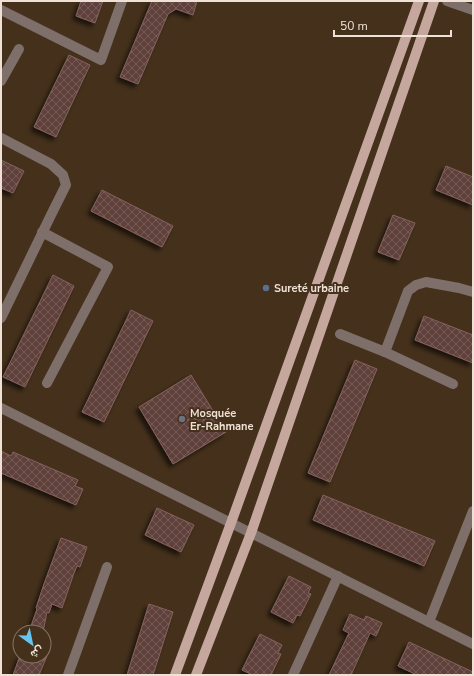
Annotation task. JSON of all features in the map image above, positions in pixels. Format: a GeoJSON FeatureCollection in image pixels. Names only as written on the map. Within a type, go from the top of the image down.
{"type":"FeatureCollection","features":[{"type":"Feature","properties":{"kind":"main road"},"geometry":{"type":"LineString","coordinates":[[175,675],[419,1]]}},
{"type":"Feature","properties":{"kind":"main road"},"geometry":{"type":"LineString","coordinates":[[196,675],[251,532],[434,1]]}},
{"type":"Feature","properties":{"kind":"street"},"geometry":{"type":"LineString","coordinates":[[1,10],[101,60],[122,1]]}},
{"type":"Feature","properties":{"kind":"street"},"geometry":{"type":"LineString","coordinates":[[447,1],[473,10]]}},
{"type":"Feature","properties":{"kind":"street"},"geometry":{"type":"LineString","coordinates":[[1,81],[19,49]]}},
{"type":"Feature","properties":{"kind":"street"},"geometry":{"type":"LineString","coordinates":[[1,138],[51,164],[64,175],[66,185],[1,318]]}},
{"type":"Feature","properties":{"kind":"street"},"geometry":{"type":"LineString","coordinates":[[42,232],[108,267],[47,383]]}},
{"type":"Feature","properties":{"kind":"street"},"geometry":{"type":"LineString","coordinates":[[386,352],[408,291],[416,285],[426,282],[473,292]]}},
{"type":"Feature","properties":{"kind":"street"},"geometry":{"type":"LineString","coordinates":[[340,334],[386,352],[453,384]]}},
{"type":"Feature","properties":{"kind":"street"},"geometry":{"type":"LineString","coordinates":[[1,408],[473,644]]}},
{"type":"Feature","properties":{"kind":"street"},"geometry":{"type":"LineString","coordinates":[[429,622],[473,512]]}},
{"type":"Feature","properties":{"kind":"street"},"geometry":{"type":"LineString","coordinates":[[68,675],[107,567]]}},
{"type":"Feature","properties":{"kind":"street"},"geometry":{"type":"LineString","coordinates":[[293,675],[338,576]]}},
{"type":"Feature","properties":{"kind":"building"},"geometry":{"type":"Polygon","coordinates":[[[81,1],[103,1],[95,23],[76,16],[81,1]]]}},
{"type":"Feature","properties":{"kind":"building"},"geometry":{"type":"Polygon","coordinates":[[[152,1],[197,1],[193,15],[176,9],[168,14],[138,84],[120,77],[152,1]]]}},
{"type":"Feature","properties":{"kind":"building"},"geometry":{"type":"Polygon","coordinates":[[[69,55],[90,65],[56,137],[34,127],[69,55]]]}},
{"type":"Feature","properties":{"kind":"building"},"geometry":{"type":"Polygon","coordinates":[[[1,160],[24,171],[13,193],[1,188],[1,160]]]}},
{"type":"Feature","properties":{"kind":"building"},"geometry":{"type":"Polygon","coordinates":[[[446,166],[473,177],[473,205],[436,190],[446,166]]]}},
{"type":"Feature","properties":{"kind":"building"},"geometry":{"type":"Polygon","coordinates":[[[102,190],[173,226],[162,247],[91,211],[102,190]]]}},
{"type":"Feature","properties":{"kind":"building"},"geometry":{"type":"Polygon","coordinates":[[[393,215],[415,223],[399,260],[378,252],[393,215]]]}},
{"type":"Feature","properties":{"kind":"building"},"geometry":{"type":"Polygon","coordinates":[[[53,275],[74,286],[25,387],[3,377],[53,275]]]}},
{"type":"Feature","properties":{"kind":"building"},"geometry":{"type":"Polygon","coordinates":[[[131,310],[153,321],[104,422],[82,412],[131,310]]]}},
{"type":"Feature","properties":{"kind":"building"},"geometry":{"type":"Polygon","coordinates":[[[424,316],[473,335],[473,363],[415,340],[424,316]]]}},
{"type":"Feature","properties":{"kind":"building"},"geometry":{"type":"Polygon","coordinates":[[[355,360],[377,369],[330,482],[308,473],[355,360]]]}},
{"type":"Feature","properties":{"kind":"building","name":"Mosquée Er-Rahmane"},"geometry":{"type":"Polygon","coordinates":[[[191,375],[226,432],[173,464],[139,407],[191,375]]]}},
{"type":"Feature","properties":{"kind":"building"},"geometry":{"type":"Polygon","coordinates":[[[1,451],[11,456],[13,452],[78,480],[75,486],[83,489],[76,505],[1,473],[1,451]]]}},
{"type":"Feature","properties":{"kind":"building"},"geometry":{"type":"Polygon","coordinates":[[[323,495],[435,541],[424,566],[313,520],[323,495]]]}},
{"type":"Feature","properties":{"kind":"building"},"geometry":{"type":"Polygon","coordinates":[[[157,508],[194,525],[181,552],[145,535],[157,508]]]}},
{"type":"Feature","properties":{"kind":"building"},"geometry":{"type":"Polygon","coordinates":[[[61,538],[87,547],[80,567],[77,566],[74,573],[62,608],[52,604],[49,613],[47,612],[45,624],[32,624],[44,584],[61,538]]]}},
{"type":"Feature","properties":{"kind":"building"},"geometry":{"type":"Polygon","coordinates":[[[289,576],[311,587],[308,593],[311,594],[300,616],[297,615],[293,623],[271,612],[289,576]]]}},
{"type":"Feature","properties":{"kind":"building"},"geometry":{"type":"Polygon","coordinates":[[[149,604],[173,612],[153,675],[127,675],[149,604]]]}},
{"type":"Feature","properties":{"kind":"building"},"geometry":{"type":"Polygon","coordinates":[[[350,614],[364,620],[366,616],[382,623],[376,636],[370,633],[351,675],[329,675],[349,633],[343,630],[350,614]]]}},
{"type":"Feature","properties":{"kind":"building"},"geometry":{"type":"Polygon","coordinates":[[[260,634],[282,645],[278,653],[281,654],[271,675],[253,675],[242,670],[260,634]]]}},
{"type":"Feature","properties":{"kind":"building"},"geometry":{"type":"Polygon","coordinates":[[[409,642],[473,672],[473,675],[417,675],[398,666],[409,642]]]}},
{"type":"Feature","properties":{"kind":"building"},"geometry":{"type":"Polygon","coordinates":[[[17,664],[44,664],[39,675],[13,675],[17,664]]]}},
{"type":"Feature","properties":{"kind":"place","name":"Sureté urbaine"},"geometry":{"type":"Point","coordinates":[266,288]}},
{"type":"Feature","properties":{"kind":"place","name":"Mosquée Er-Rahmane"},"geometry":{"type":"Point","coordinates":[182,419]}}]}
